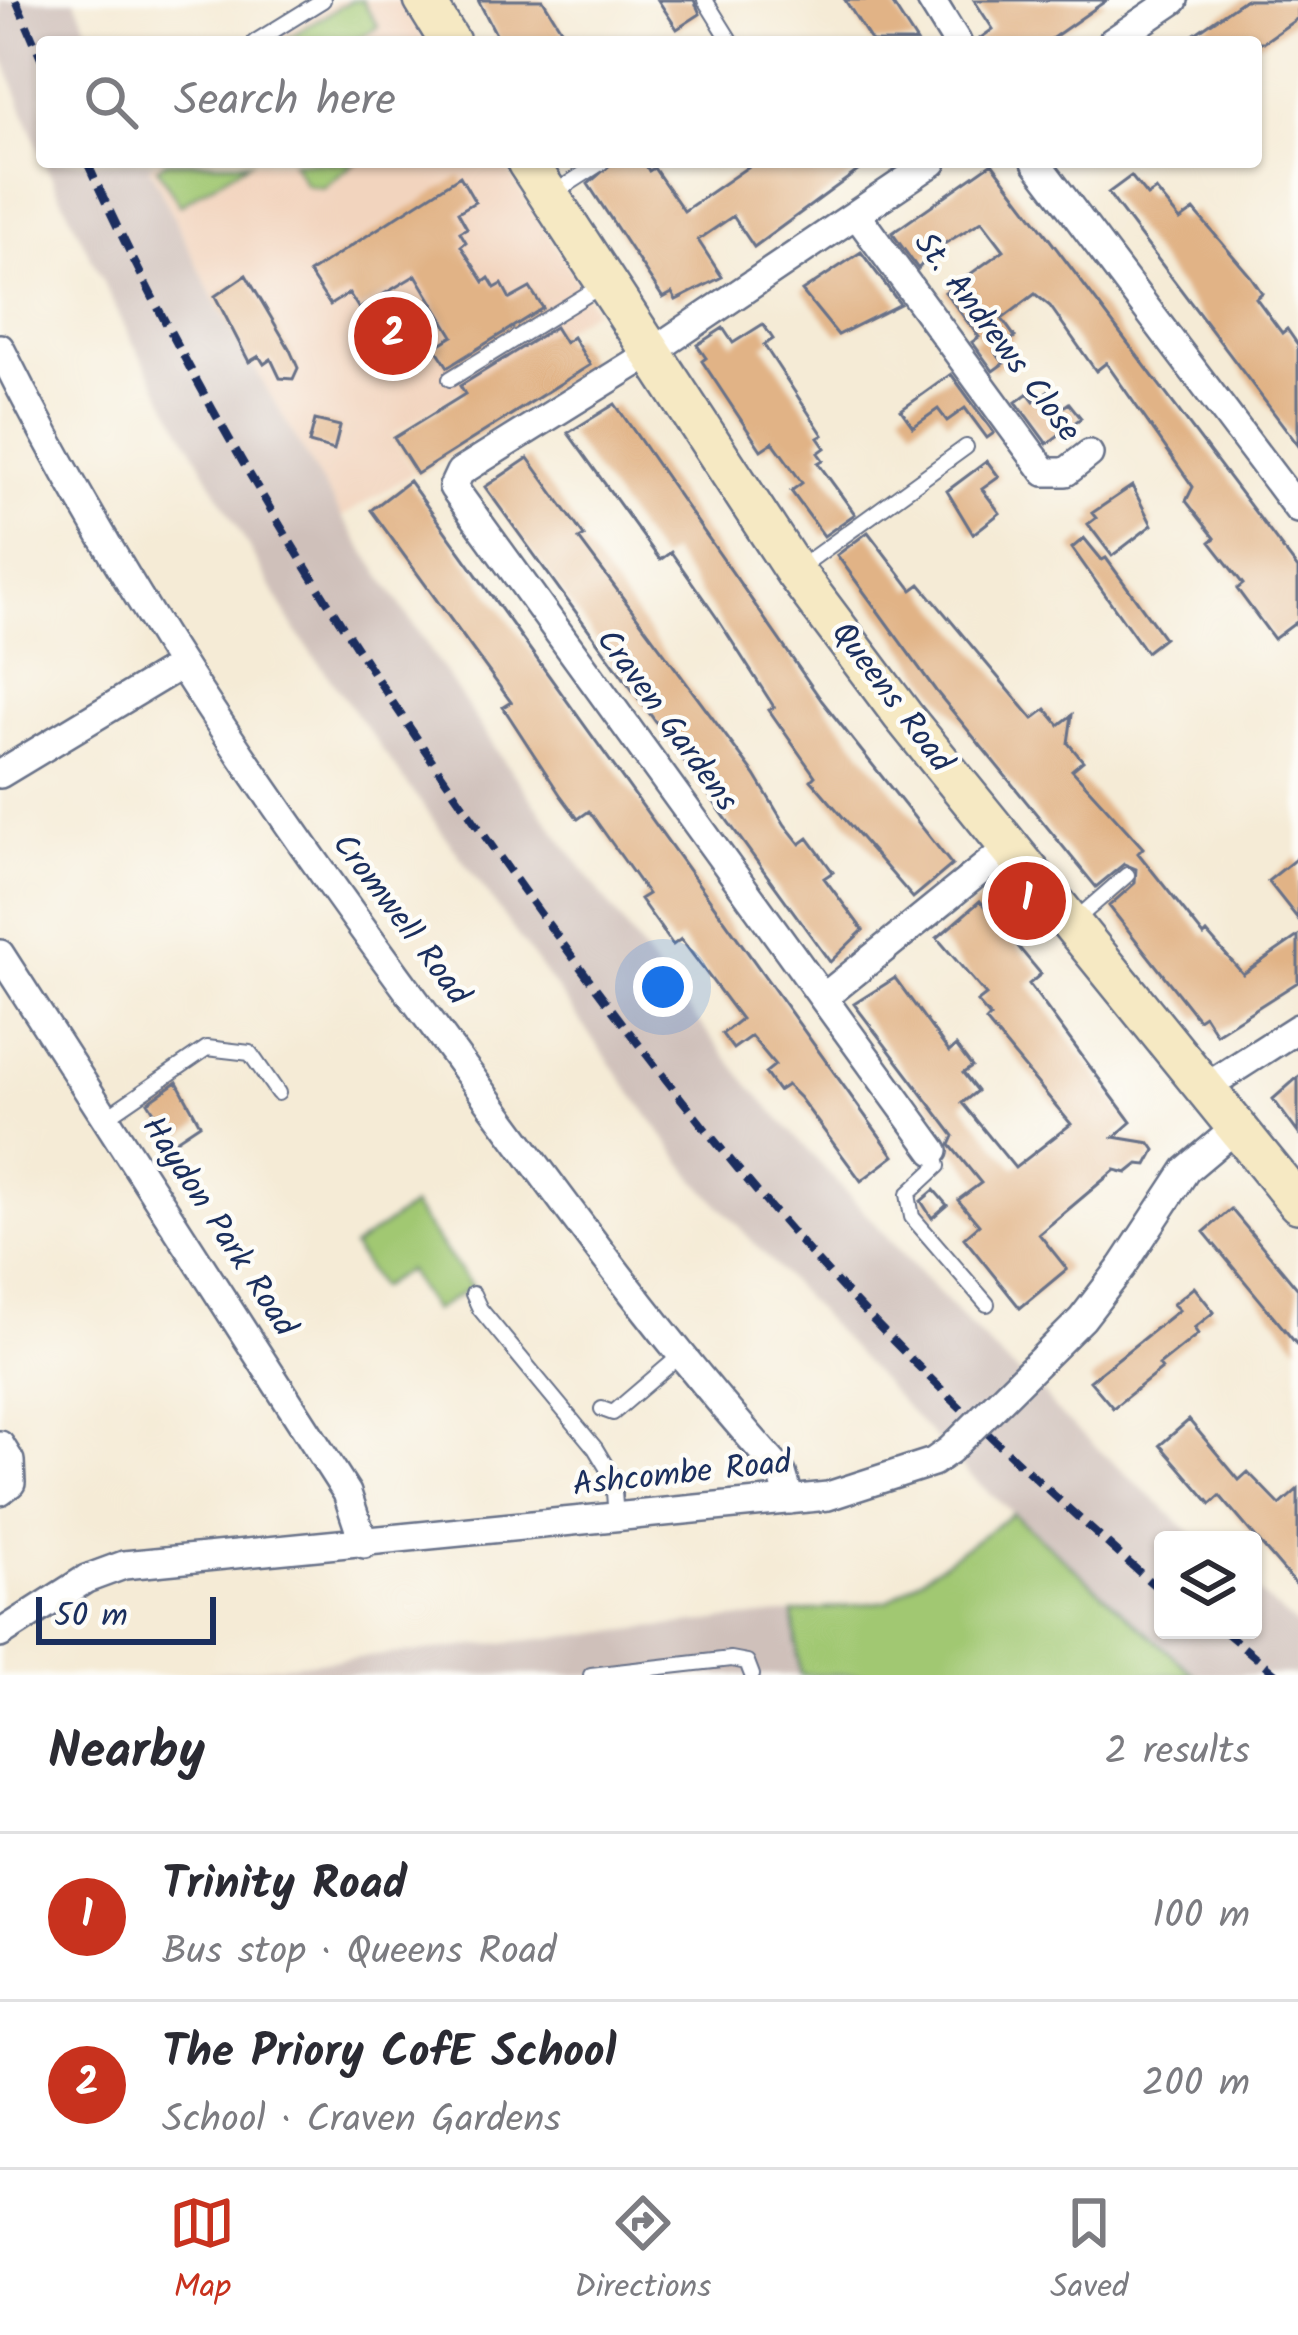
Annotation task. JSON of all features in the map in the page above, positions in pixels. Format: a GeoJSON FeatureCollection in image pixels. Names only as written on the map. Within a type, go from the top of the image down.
{"type":"FeatureCollection","features":[{"type":"Feature","properties":{"kind":"street"},"geometry":{"type":"LineString","coordinates":[[931,0],[954,36]]}},
{"type":"Feature","properties":{"kind":"street"},"geometry":{"type":"LineString","coordinates":[[1121,36],[1174,0]]}},
{"type":"Feature","properties":{"kind":"street","name":"Queens Road"},"geometry":{"type":"LineString","coordinates":[[530,168],[795,572],[1008,848],[1298,1203]]}},
{"type":"Feature","properties":{"kind":"street"},"geometry":{"type":"LineString","coordinates":[[649,354],[924,168]]}},
{"type":"Feature","properties":{"kind":"street"},"geometry":{"type":"LineString","coordinates":[[1041,168],[1298,508]]}},
{"type":"Feature","properties":{"kind":"street","name":"St. Andrews Close"},"geometry":{"type":"LineString","coordinates":[[856,214],[1045,472],[1066,472],[1089,454]]}},
{"type":"Feature","properties":{"kind":"street","name":"Cromwell Road"},"geometry":{"type":"LineString","coordinates":[[0,349],[179,666],[298,844],[681,1355],[782,1473],[790,1500]]}},
{"type":"Feature","properties":{"kind":"street","name":"Craven Gardens"},"geometry":{"type":"LineString","coordinates":[[649,354],[460,472],[454,491],[823,998]]}},
{"type":"Feature","properties":{"kind":"street"},"geometry":{"type":"LineString","coordinates":[[0,774],[179,666]]}},
{"type":"Feature","properties":{"kind":"street"},"geometry":{"type":"LineString","coordinates":[[934,1151],[823,998],[1008,848]]}},
{"type":"Feature","properties":{"kind":"street","name":"Haydon Park Road"},"geometry":{"type":"LineString","coordinates":[[0,954],[347,1493],[364,1544]]}},
{"type":"Feature","properties":{"kind":"street"},"geometry":{"type":"LineString","coordinates":[[1204,1089],[1298,1028]]}},
{"type":"Feature","properties":{"kind":"street","name":"Ashcombe Road"},"geometry":{"type":"LineString","coordinates":[[0,1634],[86,1579],[124,1565],[790,1500],[860,1488],[933,1462],[1082,1319],[1186,1170],[1236,1128]]}},
{"type":"Feature","properties":{"kind":"street"},"geometry":{"type":"LineString","coordinates":[[0,1444],[10,1461],[11,1484],[0,1491]]}},
{"type":"Feature","properties":{"kind":"lane"},"geometry":{"type":"LineString","coordinates":[[266,36],[323,0]]}},
{"type":"Feature","properties":{"kind":"lane"},"geometry":{"type":"LineString","coordinates":[[705,0],[727,36]]}},
{"type":"Feature","properties":{"kind":"lane"},"geometry":{"type":"LineString","coordinates":[[548,197],[593,168]]}},
{"type":"Feature","properties":{"kind":"lane"},"geometry":{"type":"LineString","coordinates":[[450,380],[604,284]]}},
{"type":"Feature","properties":{"kind":"lane"},"geometry":{"type":"LineString","coordinates":[[795,572],[966,447]]}},
{"type":"Feature","properties":{"kind":"lane"},"geometry":{"type":"LineString","coordinates":[[1070,925],[1126,875]]}},
{"type":"Feature","properties":{"kind":"lane"},"geometry":{"type":"LineString","coordinates":[[105,1118],[207,1048],[250,1053],[278,1093]]}},
{"type":"Feature","properties":{"kind":"lane"},"geometry":{"type":"LineString","coordinates":[[934,1151],[938,1166],[908,1194],[911,1216],[987,1304]]}},
{"type":"Feature","properties":{"kind":"lane"},"geometry":{"type":"LineString","coordinates":[[473,1294],[480,1310],[595,1448],[613,1478],[616,1519]]}},
{"type":"Feature","properties":{"kind":"lane"},"geometry":{"type":"LineString","coordinates":[[602,1409],[613,1413],[681,1355]]}},
{"type":"Feature","properties":{"kind":"lane"},"geometry":{"type":"LineString","coordinates":[[591,1675],[731,1659],[747,1662],[752,1675]]}},
{"type":"Feature","properties":{"kind":"shaded area"},"geometry":{"type":"Polygon","coordinates":[[[0,0],[75,0],[91,36],[36,36],[36,142],[0,49],[0,0]]]}},
{"type":"Feature","properties":{"kind":"shaded area"},"geometry":{"type":"Polygon","coordinates":[[[338,0],[399,0],[422,36],[278,36],[338,0]]]}},
{"type":"Feature","properties":{"kind":"shaded area"},"geometry":{"type":"Polygon","coordinates":[[[47,168],[149,168],[213,297],[342,517],[501,757],[652,964],[749,1085],[924,1278],[1007,1364],[1042,1391],[1055,1410],[1189,1531],[1154,1531],[1154,1639],[964,1470],[694,1178],[295,630],[132,341],[47,168]]]}},
{"type":"Feature","properties":{"kind":"shaded area"},"geometry":{"type":"Polygon","coordinates":[[[150,168],[507,168],[595,309],[391,436],[413,473],[342,517],[213,297],[150,168]]]}},
{"type":"Feature","properties":{"kind":"shaded area"},"geometry":{"type":"Polygon","coordinates":[[[1262,1596],[1298,1627],[1298,1675],[1195,1675],[1154,1639],[1262,1639],[1262,1596]]]}},
{"type":"Feature","properties":{"kind":"shaded area"},"geometry":{"type":"Polygon","coordinates":[[[793,1613],[800,1675],[192,1675],[793,1613]]]}},
{"type":"Feature","properties":{"kind":"green space"},"geometry":{"type":"Polygon","coordinates":[[[352,0],[362,0],[378,27],[362,36],[291,36],[352,0]]]}},
{"type":"Feature","properties":{"kind":"green space"},"geometry":{"type":"Polygon","coordinates":[[[157,168],[239,168],[180,205],[157,168]]]}},
{"type":"Feature","properties":{"kind":"green space"},"geometry":{"type":"Polygon","coordinates":[[[296,168],[348,168],[323,188],[306,185],[296,168]]]}},
{"type":"Feature","properties":{"kind":"green space"},"geometry":{"type":"Polygon","coordinates":[[[412,1206],[472,1287],[433,1311],[407,1270],[379,1288],[353,1247],[412,1206]]]}},
{"type":"Feature","properties":{"kind":"green space"},"geometry":{"type":"Polygon","coordinates":[[[1013,1514],[1195,1675],[800,1675],[793,1613],[888,1601],[1013,1514]]]}},
{"type":"Feature","properties":{"kind":"building"},"geometry":{"type":"Polygon","coordinates":[[[478,0],[543,0],[565,36],[497,36],[478,0]]]}},
{"type":"Feature","properties":{"kind":"building"},"geometry":{"type":"Polygon","coordinates":[[[658,0],[694,0],[700,14],[677,29],[658,0]]]}},
{"type":"Feature","properties":{"kind":"building"},"geometry":{"type":"Polygon","coordinates":[[[845,0],[890,0],[913,36],[868,36],[845,0]]]}},
{"type":"Feature","properties":{"kind":"building"},"geometry":{"type":"Polygon","coordinates":[[[974,0],[1107,0],[1056,36],[983,36],[993,29],[974,0]]]}},
{"type":"Feature","properties":{"kind":"building"},"geometry":{"type":"Polygon","coordinates":[[[1244,0],[1298,0],[1298,18],[1264,42],[1262,36],[1192,36],[1244,0]]]}},
{"type":"Feature","properties":{"kind":"building"},"geometry":{"type":"Polygon","coordinates":[[[606,168],[654,168],[684,211],[746,168],[862,168],[754,247],[733,216],[698,240],[722,277],[676,300],[672,293],[663,298],[588,184],[606,168]]]}},
{"type":"Feature","properties":{"kind":"building"},"geometry":{"type":"Polygon","coordinates":[[[985,168],[996,168],[1298,569],[1298,621],[1274,639],[1237,589],[1243,584],[1210,542],[1215,538],[1186,501],[1193,487],[1106,363],[1096,371],[1050,306],[1035,294],[1002,319],[1015,337],[995,352],[1004,363],[993,371],[972,342],[979,337],[945,292],[1004,250],[982,221],[934,250],[918,269],[892,233],[985,168]]]}},
{"type":"Feature","properties":{"kind":"building"},"geometry":{"type":"Polygon","coordinates":[[[460,176],[475,202],[458,212],[467,228],[460,232],[466,242],[461,246],[484,282],[489,278],[495,288],[502,284],[510,299],[530,288],[543,308],[448,367],[435,347],[453,336],[416,275],[359,309],[349,293],[330,305],[309,273],[460,176]]]}},
{"type":"Feature","properties":{"kind":"building"},"geometry":{"type":"Polygon","coordinates":[[[1131,176],[1147,196],[1156,190],[1180,220],[1194,210],[1251,277],[1262,293],[1256,298],[1282,333],[1287,329],[1298,345],[1298,445],[1108,193],[1131,176]]]}},
{"type":"Feature","properties":{"kind":"building"},"geometry":{"type":"Polygon","coordinates":[[[861,252],[900,304],[838,335],[802,291],[861,252]]]}},
{"type":"Feature","properties":{"kind":"building"},"geometry":{"type":"Polygon","coordinates":[[[246,275],[289,348],[298,368],[293,379],[280,378],[271,359],[264,364],[259,356],[249,362],[215,296],[246,275]]]}},
{"type":"Feature","properties":{"kind":"building"},"geometry":{"type":"Polygon","coordinates":[[[763,324],[773,339],[764,345],[823,435],[818,438],[825,448],[818,453],[823,460],[818,463],[855,514],[824,536],[791,491],[802,483],[773,442],[761,450],[702,361],[706,358],[697,345],[723,328],[733,343],[763,324]]]}},
{"type":"Feature","properties":{"kind":"building"},"geometry":{"type":"Polygon","coordinates":[[[555,327],[565,343],[573,337],[590,365],[417,474],[394,438],[465,394],[460,386],[555,327]]]}},
{"type":"Feature","properties":{"kind":"building"},"geometry":{"type":"Polygon","coordinates":[[[951,374],[994,433],[987,438],[965,408],[947,421],[938,409],[913,427],[901,410],[951,374]]]}},
{"type":"Feature","properties":{"kind":"building"},"geometry":{"type":"Polygon","coordinates":[[[1049,390],[1062,408],[1069,403],[1081,418],[1047,444],[1016,402],[1028,393],[1034,401],[1049,390]]]}},
{"type":"Feature","properties":{"kind":"building"},"geometry":{"type":"Polygon","coordinates":[[[615,404],[822,701],[952,865],[913,898],[811,780],[815,776],[769,710],[774,707],[671,552],[660,560],[568,433],[615,404]]]}},
{"type":"Feature","properties":{"kind":"building"},"geometry":{"type":"Polygon","coordinates":[[[315,420],[340,426],[334,450],[309,443],[315,420]]]}},
{"type":"Feature","properties":{"kind":"building"},"geometry":{"type":"Polygon","coordinates":[[[528,458],[584,536],[579,539],[755,775],[785,825],[800,844],[808,838],[833,872],[824,878],[863,930],[830,962],[485,487],[528,458]]]}},
{"type":"Feature","properties":{"kind":"building"},"geometry":{"type":"Polygon","coordinates":[[[987,461],[999,477],[982,489],[1000,513],[973,534],[947,491],[987,461]]]}},
{"type":"Feature","properties":{"kind":"building"},"geometry":{"type":"Polygon","coordinates":[[[409,481],[894,1156],[861,1181],[800,1098],[787,1085],[778,1091],[765,1073],[775,1065],[751,1036],[733,1049],[722,1034],[741,1019],[681,939],[673,945],[640,899],[648,894],[589,811],[578,819],[561,796],[503,707],[511,702],[371,510],[409,481]]]}},
{"type":"Feature","properties":{"kind":"building"},"geometry":{"type":"Polygon","coordinates":[[[1132,486],[1152,525],[1112,556],[1088,524],[1096,518],[1092,513],[1132,486]]]}},
{"type":"Feature","properties":{"kind":"building"},"geometry":{"type":"Polygon","coordinates":[[[868,532],[912,590],[920,584],[1033,719],[1046,709],[1059,725],[1072,715],[1068,743],[1083,761],[1072,770],[1143,848],[1138,853],[1204,936],[1207,933],[1243,974],[1298,936],[1298,982],[1216,1034],[1204,1015],[1198,1019],[1109,906],[1135,883],[1136,869],[1124,864],[1096,887],[936,691],[837,555],[868,532]]]}},
{"type":"Feature","properties":{"kind":"building"},"geometry":{"type":"Polygon","coordinates":[[[1084,538],[1102,560],[1106,558],[1164,638],[1146,652],[1072,548],[1084,538]]]}},
{"type":"Feature","properties":{"kind":"building"},"geometry":{"type":"Polygon","coordinates":[[[1298,857],[1298,919],[1268,881],[1298,857]]]}},
{"type":"Feature","properties":{"kind":"building"},"geometry":{"type":"Polygon","coordinates":[[[980,901],[1041,974],[1029,984],[1131,1122],[1114,1137],[1150,1143],[1155,1150],[1147,1165],[1138,1164],[1127,1173],[1115,1170],[1039,1234],[1067,1269],[1020,1308],[964,1238],[979,1225],[958,1200],[981,1183],[950,1145],[954,1136],[854,1004],[895,978],[949,1052],[956,1046],[972,1067],[963,1073],[977,1091],[962,1103],[1015,1168],[1071,1124],[986,1021],[990,1017],[977,1002],[986,995],[937,938],[980,901]]]}},
{"type":"Feature","properties":{"kind":"building"},"geometry":{"type":"Polygon","coordinates":[[[1298,1077],[1298,1133],[1273,1099],[1298,1077]]]}},
{"type":"Feature","properties":{"kind":"building"},"geometry":{"type":"Polygon","coordinates":[[[177,1082],[200,1124],[173,1142],[148,1102],[177,1082]]]}},
{"type":"Feature","properties":{"kind":"building"},"geometry":{"type":"Polygon","coordinates":[[[934,1190],[947,1205],[932,1218],[921,1201],[934,1190]]]}},
{"type":"Feature","properties":{"kind":"building"},"geometry":{"type":"Polygon","coordinates":[[[1231,1209],[1298,1289],[1298,1346],[1204,1232],[1231,1209]]]}},
{"type":"Feature","properties":{"kind":"building"},"geometry":{"type":"Polygon","coordinates":[[[1194,1287],[1214,1312],[1194,1328],[1198,1334],[1159,1365],[1162,1369],[1113,1408],[1090,1381],[1179,1310],[1173,1304],[1194,1287]]]}},
{"type":"Feature","properties":{"kind":"building"},"geometry":{"type":"Polygon","coordinates":[[[1189,1420],[1239,1480],[1248,1472],[1280,1505],[1298,1489],[1298,1587],[1262,1545],[1262,1531],[1250,1531],[1220,1496],[1211,1504],[1160,1445],[1189,1420]]]}},
{"type":"Feature","properties":{"kind":"railway"},"geometry":{"type":"LineString","coordinates":[[16,0],[36,46]]}},
{"type":"Feature","properties":{"kind":"railway"},"geometry":{"type":"LineString","coordinates":[[90,168],[185,358],[294,549],[414,734],[578,965],[697,1118],[822,1266],[974,1421],[1154,1585]]}},
{"type":"Feature","properties":{"kind":"railway"},"geometry":{"type":"LineString","coordinates":[[1234,1639],[1277,1675]]}},
{"type":"Feature","properties":{"kind":"place","name":"The Priory CofE School"},"geometry":{"type":"Point","coordinates":[393,336]}},
{"type":"Feature","properties":{"kind":"place","name":"Trinity Road"},"geometry":{"type":"Point","coordinates":[1027,901]}}]}
